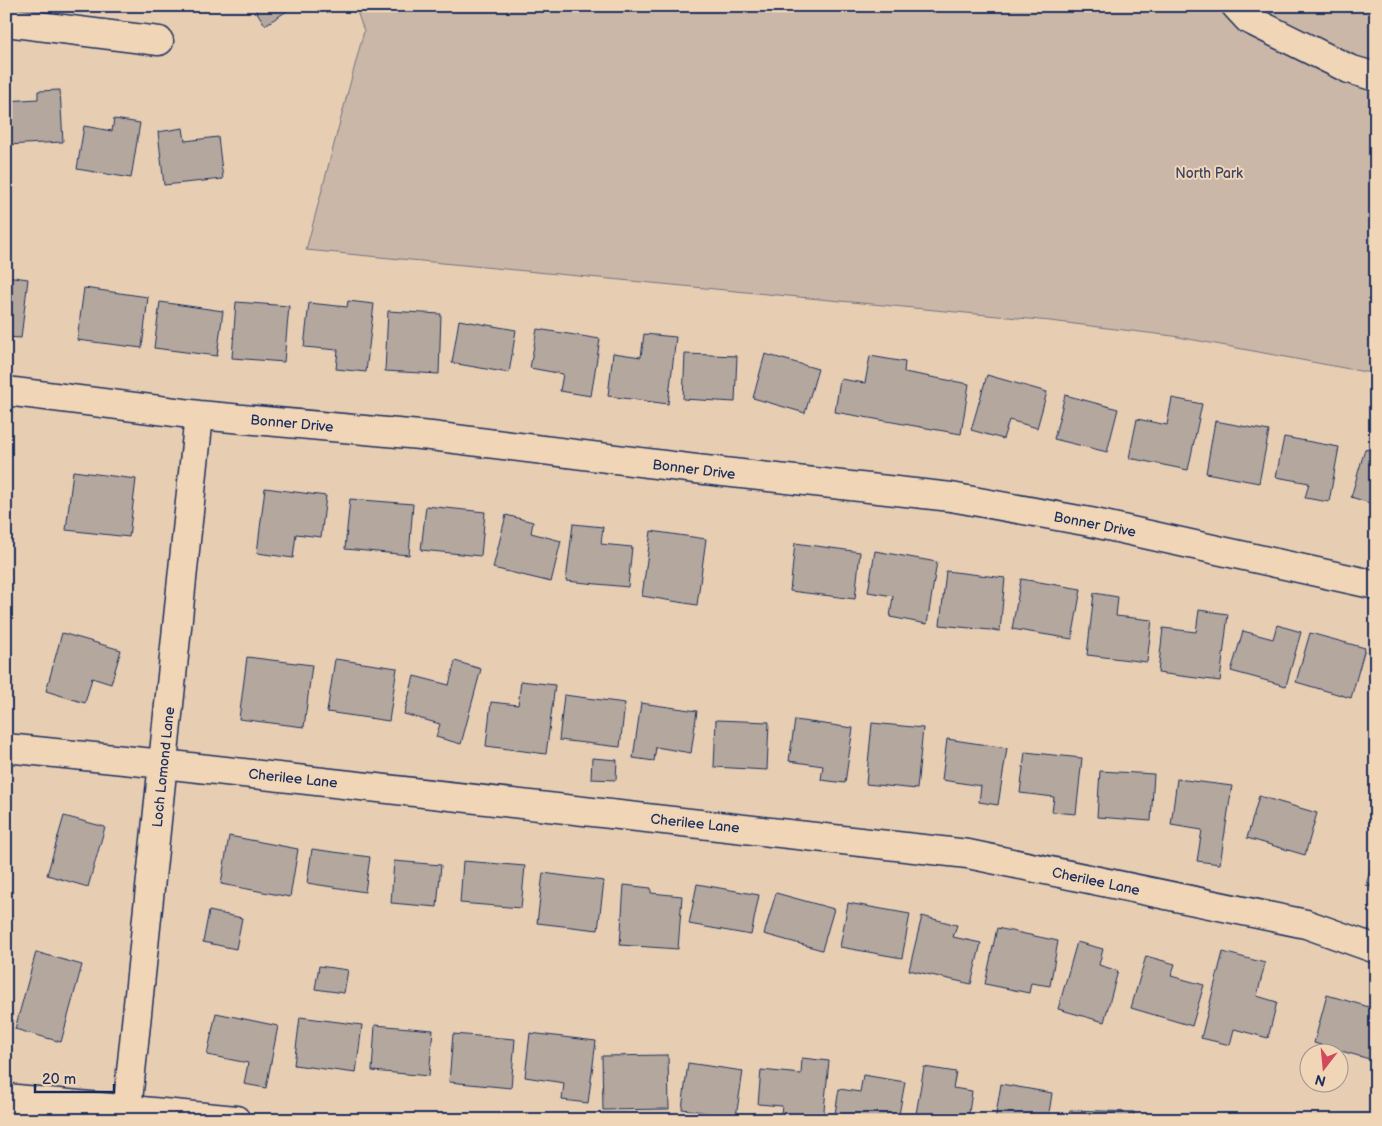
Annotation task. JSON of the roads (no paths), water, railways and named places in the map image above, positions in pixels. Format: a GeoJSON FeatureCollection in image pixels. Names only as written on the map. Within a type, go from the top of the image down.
{"type":"FeatureCollection","features":[{"type":"Feature","properties":{"kind":"street"},"geometry":{"type":"LineString","coordinates":[[1236,6],[1248,19],[1349,69],[1376,78]]}},
{"type":"Feature","properties":{"kind":"street"},"geometry":{"type":"LineString","coordinates":[[6,22],[159,41]]}},
{"type":"Feature","properties":{"kind":"street","name":"Bonner Drive"},"geometry":{"type":"LineString","coordinates":[[6,391],[199,415],[431,436],[696,469],[951,497],[1090,522],[1376,585]]}},
{"type":"Feature","properties":{"kind":"street","name":"Loch Lomond Lane"},"geometry":{"type":"LineString","coordinates":[[127,1115],[199,415]]}},
{"type":"Feature","properties":{"kind":"street","name":"Cherilee Lane"},"geometry":{"type":"LineString","coordinates":[[6,748],[968,854],[1306,924],[1376,948]]}},
{"type":"Feature","properties":{"kind":"street"},"geometry":{"type":"LineString","coordinates":[[6,1098],[127,1115],[236,1120]]}},
{"type":"Feature","properties":{"kind":"park label","name":"North Park"},"geometry":{"type":"Point","coordinates":[1209,173]}}]}
